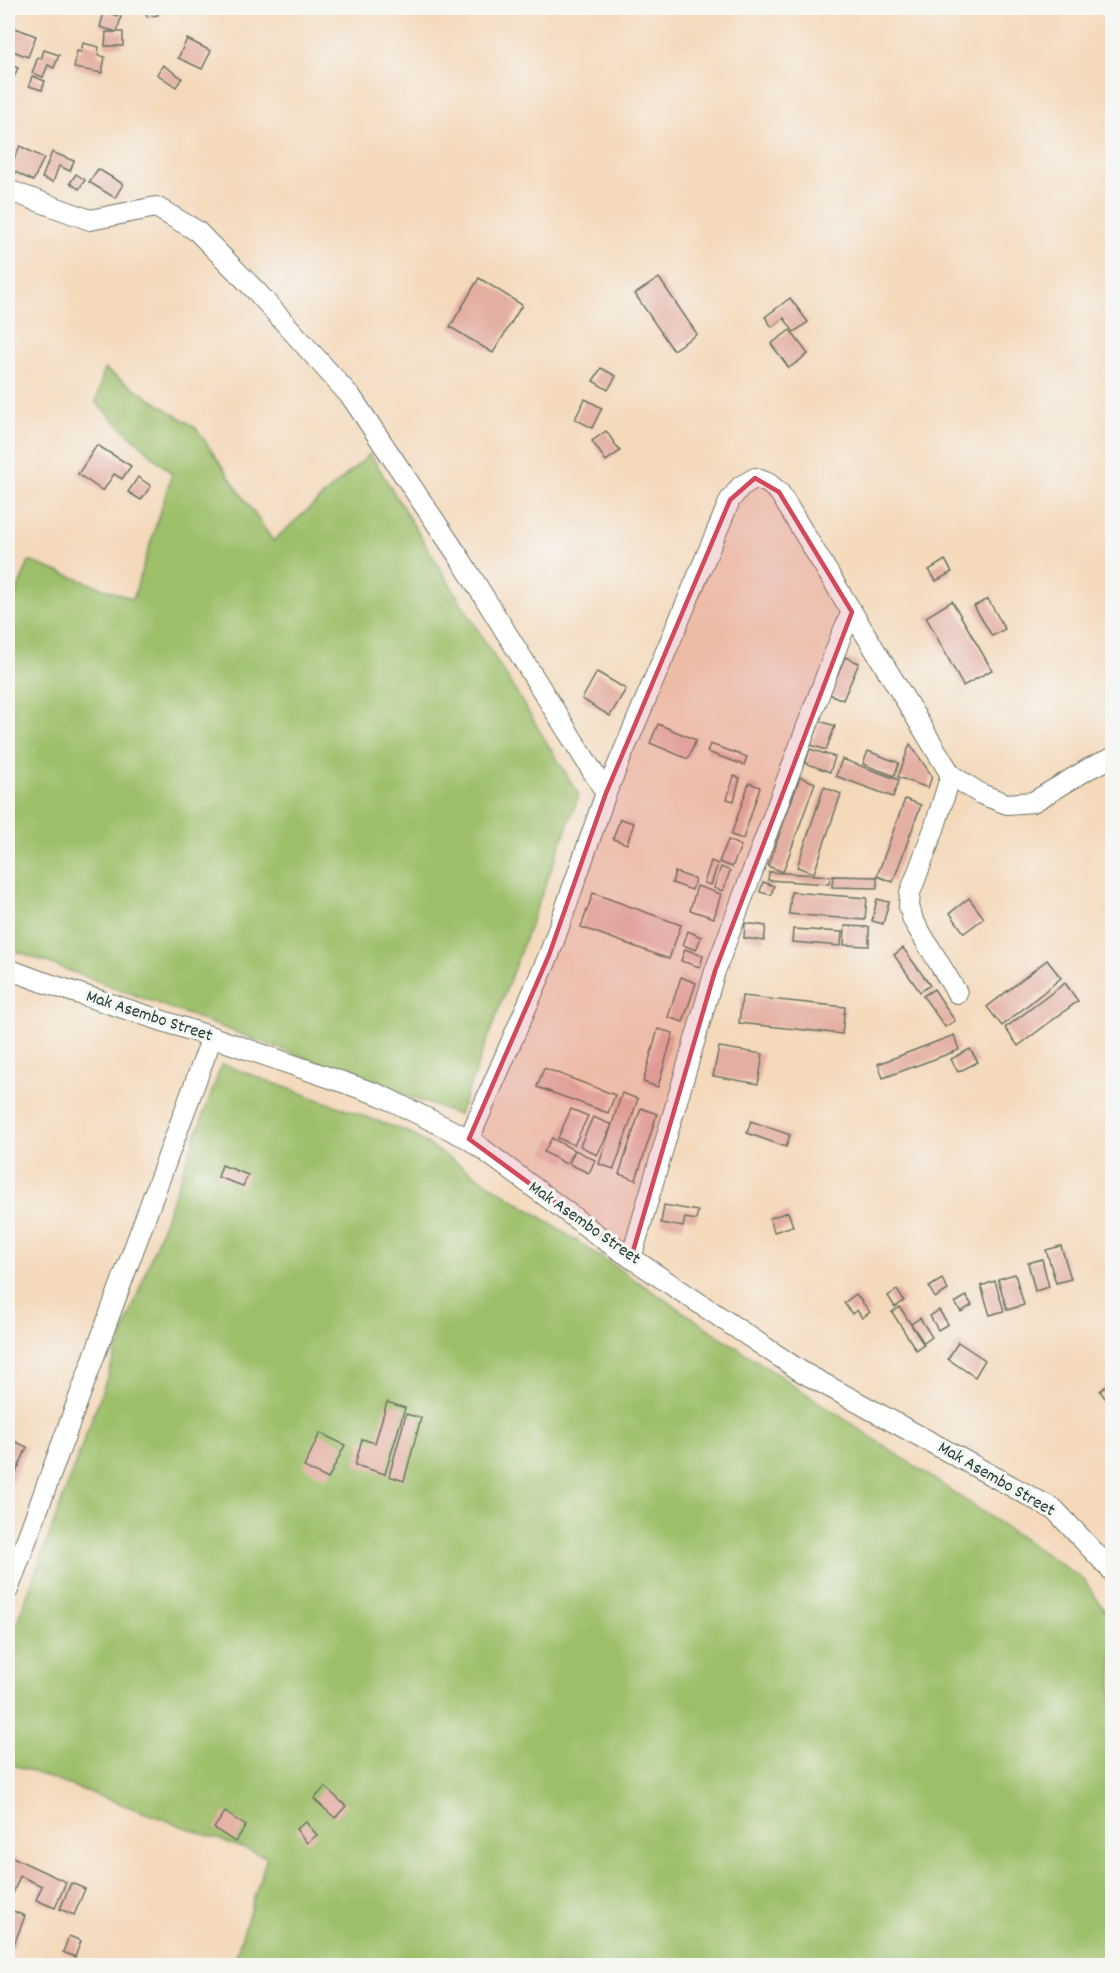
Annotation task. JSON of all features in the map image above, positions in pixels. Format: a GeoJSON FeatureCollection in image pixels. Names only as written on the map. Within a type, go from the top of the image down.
{"type":"FeatureCollection","features":[{"type":"Feature","properties":{"kind":"street"},"geometry":{"type":"LineString","coordinates":[[8,189],[90,220],[156,207],[197,231],[204,238],[257,292],[352,398],[461,560],[606,793]]}},
{"type":"Feature","properties":{"kind":"street"},"geometry":{"type":"LineString","coordinates":[[469,1139],[549,955],[606,793],[730,500],[741,486],[755,478],[768,483],[779,492],[951,776],[981,794],[1006,804],[1033,801],[1090,768],[1113,758]]}},
{"type":"Feature","properties":{"kind":"street"},"geometry":{"type":"LineString","coordinates":[[631,1258],[716,970],[852,612]]}},
{"type":"Feature","properties":{"kind":"street"},"geometry":{"type":"LineString","coordinates":[[951,776],[910,893],[909,906],[913,920],[957,993]]}},
{"type":"Feature","properties":{"kind":"street","name":"Mak Asembo Street"},"geometry":{"type":"LineString","coordinates":[[8,969],[212,1036],[380,1095],[469,1139],[519,1178],[631,1258],[802,1372],[1055,1510],[1113,1571]]}},
{"type":"Feature","properties":{"kind":"street"},"geometry":{"type":"LineString","coordinates":[[8,1590],[212,1036]]}},
{"type":"Feature","properties":{"kind":"highlighted area"},"geometry":{"type":"Polygon","coordinates":[[[755,478],[779,492],[852,612],[715,971],[631,1258],[469,1139],[549,955],[606,793],[730,500],[755,478]]]}},
{"type":"Feature","properties":{"kind":"green space"},"geometry":{"type":"Polygon","coordinates":[[[104,369],[196,428],[273,541],[370,454],[579,795],[459,1115],[8,948],[8,614],[29,561],[133,599],[172,474],[96,403],[104,369]]]}},
{"type":"Feature","properties":{"kind":"green space"},"geometry":{"type":"Polygon","coordinates":[[[222,1064],[410,1133],[533,1212],[1084,1580],[1112,1621],[1112,1965],[233,1965],[267,1857],[8,1763],[8,1652],[12,1637],[222,1064]]]}},
{"type":"Feature","properties":{"kind":"building"},"geometry":{"type":"Polygon","coordinates":[[[145,8],[157,8],[158,15],[147,17],[145,8]]]}},
{"type":"Feature","properties":{"kind":"building"},"geometry":{"type":"Polygon","coordinates":[[[104,12],[121,17],[117,32],[100,27],[104,12]]]}},
{"type":"Feature","properties":{"kind":"building"},"geometry":{"type":"Polygon","coordinates":[[[10,26],[36,36],[28,57],[8,49],[10,26]]]}},
{"type":"Feature","properties":{"kind":"building"},"geometry":{"type":"Polygon","coordinates":[[[106,32],[123,32],[123,46],[105,46],[106,32]]]}},
{"type":"Feature","properties":{"kind":"building"},"geometry":{"type":"Polygon","coordinates":[[[187,39],[211,51],[202,69],[178,58],[187,39]]]}},
{"type":"Feature","properties":{"kind":"building"},"geometry":{"type":"Polygon","coordinates":[[[83,43],[99,47],[98,55],[105,57],[102,73],[74,68],[77,51],[81,52],[83,43]]]}},
{"type":"Feature","properties":{"kind":"building"},"geometry":{"type":"Polygon","coordinates":[[[44,50],[59,55],[54,68],[48,65],[43,77],[32,73],[38,57],[41,59],[44,50]]]}},
{"type":"Feature","properties":{"kind":"building"},"geometry":{"type":"Polygon","coordinates":[[[8,64],[18,68],[13,79],[8,77],[8,64]]]}},
{"type":"Feature","properties":{"kind":"building"},"geometry":{"type":"Polygon","coordinates":[[[163,65],[182,78],[176,87],[157,74],[163,65]]]}},
{"type":"Feature","properties":{"kind":"building"},"geometry":{"type":"Polygon","coordinates":[[[32,76],[45,81],[42,90],[29,86],[32,76]]]}},
{"type":"Feature","properties":{"kind":"building"},"geometry":{"type":"Polygon","coordinates":[[[20,146],[44,158],[33,181],[9,169],[20,146]]]}},
{"type":"Feature","properties":{"kind":"building"},"geometry":{"type":"Polygon","coordinates":[[[52,152],[74,161],[70,171],[59,166],[53,182],[42,178],[52,152]]]}},
{"type":"Feature","properties":{"kind":"building"},"geometry":{"type":"Polygon","coordinates":[[[98,169],[123,184],[115,198],[89,182],[98,169]]]}},
{"type":"Feature","properties":{"kind":"building"},"geometry":{"type":"Polygon","coordinates":[[[76,174],[85,180],[79,189],[70,183],[76,174]]]}},
{"type":"Feature","properties":{"kind":"building"},"geometry":{"type":"Polygon","coordinates":[[[479,278],[522,305],[493,353],[450,327],[479,278]]]}},
{"type":"Feature","properties":{"kind":"building"},"geometry":{"type":"Polygon","coordinates":[[[659,278],[697,334],[673,350],[635,294],[659,278]]]}},
{"type":"Feature","properties":{"kind":"building"},"geometry":{"type":"Polygon","coordinates":[[[790,298],[808,322],[794,332],[784,318],[772,327],[765,317],[790,298]]]}},
{"type":"Feature","properties":{"kind":"building"},"geometry":{"type":"Polygon","coordinates":[[[790,330],[808,354],[789,368],[771,344],[790,330]]]}},
{"type":"Feature","properties":{"kind":"building"},"geometry":{"type":"Polygon","coordinates":[[[601,368],[616,376],[608,390],[593,381],[601,368]]]}},
{"type":"Feature","properties":{"kind":"building"},"geometry":{"type":"Polygon","coordinates":[[[585,399],[602,408],[592,428],[575,419],[585,399]]]}},
{"type":"Feature","properties":{"kind":"building"},"geometry":{"type":"Polygon","coordinates":[[[606,431],[620,451],[606,461],[592,441],[606,431]]]}},
{"type":"Feature","properties":{"kind":"building"},"geometry":{"type":"Polygon","coordinates":[[[97,445],[131,466],[122,479],[114,474],[103,491],[78,474],[97,445]]]}},
{"type":"Feature","properties":{"kind":"building"},"geometry":{"type":"Polygon","coordinates":[[[138,477],[151,486],[141,500],[128,492],[138,477]]]}},
{"type":"Feature","properties":{"kind":"building"},"geometry":{"type":"Polygon","coordinates":[[[945,560],[952,572],[936,581],[929,570],[945,560]]]}},
{"type":"Feature","properties":{"kind":"building"},"geometry":{"type":"Polygon","coordinates":[[[988,599],[1005,629],[992,636],[974,606],[988,599]]]}},
{"type":"Feature","properties":{"kind":"building"},"geometry":{"type":"Polygon","coordinates":[[[952,601],[992,670],[963,686],[926,617],[952,601]]]}},
{"type":"Feature","properties":{"kind":"building"},"geometry":{"type":"Polygon","coordinates":[[[845,657],[859,663],[843,700],[829,694],[845,657]]]}},
{"type":"Feature","properties":{"kind":"building"},"geometry":{"type":"Polygon","coordinates":[[[597,672],[626,689],[610,716],[582,699],[597,672]]]}},
{"type":"Feature","properties":{"kind":"building"},"geometry":{"type":"Polygon","coordinates":[[[820,721],[835,726],[826,750],[811,745],[820,721]]]}},
{"type":"Feature","properties":{"kind":"building"},"geometry":{"type":"Polygon","coordinates":[[[658,724],[696,740],[688,759],[650,743],[658,724]]]}},
{"type":"Feature","properties":{"kind":"building"},"geometry":{"type":"Polygon","coordinates":[[[710,744],[747,757],[744,765],[707,752],[710,744]]]}},
{"type":"Feature","properties":{"kind":"building"},"geometry":{"type":"Polygon","coordinates":[[[910,744],[932,776],[928,788],[898,777],[910,744]]]}},
{"type":"Feature","properties":{"kind":"building"},"geometry":{"type":"Polygon","coordinates":[[[810,749],[835,757],[830,772],[805,763],[810,749]]]}},
{"type":"Feature","properties":{"kind":"building"},"geometry":{"type":"Polygon","coordinates":[[[868,751],[899,763],[894,776],[863,764],[868,751]]]}},
{"type":"Feature","properties":{"kind":"building"},"geometry":{"type":"Polygon","coordinates":[[[842,759],[899,780],[893,797],[836,776],[842,759]]]}},
{"type":"Feature","properties":{"kind":"building"},"geometry":{"type":"Polygon","coordinates":[[[734,776],[740,778],[734,801],[727,799],[734,776]]]}},
{"type":"Feature","properties":{"kind":"building"},"geometry":{"type":"Polygon","coordinates":[[[800,777],[815,783],[783,872],[768,866],[800,777]]]}},
{"type":"Feature","properties":{"kind":"building"},"geometry":{"type":"Polygon","coordinates":[[[749,783],[760,787],[743,839],[731,835],[749,783]]]}},
{"type":"Feature","properties":{"kind":"building"},"geometry":{"type":"Polygon","coordinates":[[[824,787],[841,794],[814,873],[797,867],[824,787]]]}},
{"type":"Feature","properties":{"kind":"building"},"geometry":{"type":"Polygon","coordinates":[[[905,799],[921,805],[893,882],[877,876],[905,799]]]}},
{"type":"Feature","properties":{"kind":"building"},"geometry":{"type":"Polygon","coordinates":[[[620,819],[634,823],[627,844],[613,839],[620,819]]]}},
{"type":"Feature","properties":{"kind":"building"},"geometry":{"type":"Polygon","coordinates":[[[728,840],[741,846],[732,867],[719,862],[728,840]]]}},
{"type":"Feature","properties":{"kind":"building"},"geometry":{"type":"Polygon","coordinates":[[[711,861],[718,864],[711,885],[704,883],[711,861]]]}},
{"type":"Feature","properties":{"kind":"building"},"geometry":{"type":"Polygon","coordinates":[[[721,867],[730,871],[723,891],[714,888],[721,867]]]}},
{"type":"Feature","properties":{"kind":"building"},"geometry":{"type":"Polygon","coordinates":[[[675,872],[695,879],[692,890],[672,883],[675,872]]]}},
{"type":"Feature","properties":{"kind":"building"},"geometry":{"type":"Polygon","coordinates":[[[769,872],[830,876],[829,884],[768,880],[769,872]]]}},
{"type":"Feature","properties":{"kind":"building"},"geometry":{"type":"Polygon","coordinates":[[[833,876],[877,877],[877,888],[832,887],[833,876]]]}},
{"type":"Feature","properties":{"kind":"building"},"geometry":{"type":"Polygon","coordinates":[[[763,882],[774,886],[771,895],[760,892],[763,882]]]}},
{"type":"Feature","properties":{"kind":"building"},"geometry":{"type":"Polygon","coordinates":[[[697,886],[721,894],[714,918],[690,910],[697,886]]]}},
{"type":"Feature","properties":{"kind":"building"},"geometry":{"type":"Polygon","coordinates":[[[791,892],[867,898],[865,920],[789,914],[791,892]]]}},
{"type":"Feature","properties":{"kind":"building"},"geometry":{"type":"Polygon","coordinates":[[[593,893],[681,925],[669,959],[581,927],[593,893]]]}},
{"type":"Feature","properties":{"kind":"building"},"geometry":{"type":"Polygon","coordinates":[[[969,898],[984,918],[964,933],[950,913],[969,898]]]}},
{"type":"Feature","properties":{"kind":"building"},"geometry":{"type":"Polygon","coordinates":[[[877,899],[889,902],[883,924],[872,921],[877,899]]]}},
{"type":"Feature","properties":{"kind":"building"},"geometry":{"type":"Polygon","coordinates":[[[745,923],[766,926],[764,941],[744,938],[745,923]]]}},
{"type":"Feature","properties":{"kind":"building"},"geometry":{"type":"Polygon","coordinates":[[[845,926],[869,927],[869,946],[844,945],[845,926]]]}},
{"type":"Feature","properties":{"kind":"building"},"geometry":{"type":"Polygon","coordinates":[[[793,929],[842,932],[841,946],[792,942],[793,929]]]}},
{"type":"Feature","properties":{"kind":"building"},"geometry":{"type":"Polygon","coordinates":[[[688,931],[701,937],[696,950],[683,945],[688,931]]]}},
{"type":"Feature","properties":{"kind":"building"},"geometry":{"type":"Polygon","coordinates":[[[903,948],[930,985],[920,992],[894,955],[903,948]]]}},
{"type":"Feature","properties":{"kind":"building"},"geometry":{"type":"Polygon","coordinates":[[[685,949],[703,956],[700,967],[681,961],[685,949]]]}},
{"type":"Feature","properties":{"kind":"building"},"geometry":{"type":"Polygon","coordinates":[[[1047,960],[1061,978],[1002,1026],[987,1007],[1047,960]]]}},
{"type":"Feature","properties":{"kind":"building"},"geometry":{"type":"Polygon","coordinates":[[[681,977],[696,983],[683,1022],[668,1017],[681,977]]]}},
{"type":"Feature","properties":{"kind":"building"},"geometry":{"type":"Polygon","coordinates":[[[1065,983],[1078,1001],[1018,1046],[1005,1028],[1065,983]]]}},
{"type":"Feature","properties":{"kind":"building"},"geometry":{"type":"Polygon","coordinates":[[[934,989],[955,1021],[945,1027],[923,996],[934,989]]]}},
{"type":"Feature","properties":{"kind":"building"},"geometry":{"type":"Polygon","coordinates":[[[742,996],[845,1007],[842,1034],[739,1023],[742,996]]]}},
{"type":"Feature","properties":{"kind":"building"},"geometry":{"type":"Polygon","coordinates":[[[658,1029],[673,1033],[658,1087],[643,1082],[658,1029]]]}},
{"type":"Feature","properties":{"kind":"building"},"geometry":{"type":"Polygon","coordinates":[[[954,1035],[959,1050],[883,1078],[878,1064],[954,1035]]]}},
{"type":"Feature","properties":{"kind":"building"},"geometry":{"type":"Polygon","coordinates":[[[719,1047],[763,1054],[758,1084],[713,1076],[719,1047]]]}},
{"type":"Feature","properties":{"kind":"building"},"geometry":{"type":"Polygon","coordinates":[[[970,1049],[978,1062],[958,1072],[951,1059],[970,1049]]]}},
{"type":"Feature","properties":{"kind":"building"},"geometry":{"type":"Polygon","coordinates":[[[544,1068],[615,1095],[608,1113],[537,1087],[544,1068]]]}},
{"type":"Feature","properties":{"kind":"building"},"geometry":{"type":"Polygon","coordinates":[[[622,1093],[638,1099],[614,1169],[599,1164],[622,1093]]]}},
{"type":"Feature","properties":{"kind":"building"},"geometry":{"type":"Polygon","coordinates":[[[641,1108],[657,1114],[636,1180],[619,1174],[641,1108]]]}},
{"type":"Feature","properties":{"kind":"building"},"geometry":{"type":"Polygon","coordinates":[[[571,1109],[588,1116],[574,1145],[558,1138],[571,1109]]]}},
{"type":"Feature","properties":{"kind":"building"},"geometry":{"type":"Polygon","coordinates":[[[593,1117],[612,1125],[597,1155],[580,1146],[593,1117]]]}},
{"type":"Feature","properties":{"kind":"building"},"geometry":{"type":"Polygon","coordinates":[[[751,1121],[790,1135],[786,1147],[747,1133],[751,1121]]]}},
{"type":"Feature","properties":{"kind":"building"},"geometry":{"type":"Polygon","coordinates":[[[552,1138],[574,1150],[566,1164],[544,1152],[552,1138]]]}},
{"type":"Feature","properties":{"kind":"building"},"geometry":{"type":"Polygon","coordinates":[[[575,1150],[595,1160],[589,1173],[569,1164],[575,1150]]]}},
{"type":"Feature","properties":{"kind":"building"},"geometry":{"type":"Polygon","coordinates":[[[222,1165],[248,1175],[243,1186],[218,1177],[222,1165]]]}},
{"type":"Feature","properties":{"kind":"building"},"geometry":{"type":"Polygon","coordinates":[[[664,1205],[698,1211],[696,1220],[685,1218],[683,1227],[661,1223],[664,1205]]]}},
{"type":"Feature","properties":{"kind":"building"},"geometry":{"type":"Polygon","coordinates":[[[788,1212],[793,1226],[774,1232],[770,1218],[788,1212]]]}},
{"type":"Feature","properties":{"kind":"building"},"geometry":{"type":"Polygon","coordinates":[[[1061,1246],[1071,1279],[1056,1283],[1046,1250],[1061,1246]]]}},
{"type":"Feature","properties":{"kind":"building"},"geometry":{"type":"Polygon","coordinates":[[[1042,1259],[1049,1287],[1035,1291],[1028,1263],[1042,1259]]]}},
{"type":"Feature","properties":{"kind":"building"},"geometry":{"type":"Polygon","coordinates":[[[1015,1274],[1024,1305],[1007,1310],[998,1279],[1015,1274]]]}},
{"type":"Feature","properties":{"kind":"building"},"geometry":{"type":"Polygon","coordinates":[[[942,1279],[948,1290],[935,1298],[929,1287],[942,1279]]]}},
{"type":"Feature","properties":{"kind":"building"},"geometry":{"type":"Polygon","coordinates":[[[995,1281],[1004,1311],[990,1315],[981,1286],[995,1281]]]}},
{"type":"Feature","properties":{"kind":"building"},"geometry":{"type":"Polygon","coordinates":[[[897,1290],[904,1301],[895,1307],[888,1296],[897,1290]]]}},
{"type":"Feature","properties":{"kind":"building"},"geometry":{"type":"Polygon","coordinates":[[[856,1294],[870,1312],[862,1318],[857,1310],[852,1314],[844,1303],[856,1294]]]}},
{"type":"Feature","properties":{"kind":"building"},"geometry":{"type":"Polygon","coordinates":[[[966,1296],[972,1305],[961,1312],[955,1303],[966,1296]]]}},
{"type":"Feature","properties":{"kind":"building"},"geometry":{"type":"Polygon","coordinates":[[[900,1307],[924,1345],[916,1350],[892,1312],[900,1307]]]}},
{"type":"Feature","properties":{"kind":"building"},"geometry":{"type":"Polygon","coordinates":[[[939,1310],[948,1324],[938,1330],[930,1316],[939,1310]]]}},
{"type":"Feature","properties":{"kind":"building"},"geometry":{"type":"Polygon","coordinates":[[[920,1318],[932,1337],[924,1343],[911,1324],[920,1318]]]}},
{"type":"Feature","properties":{"kind":"building"},"geometry":{"type":"Polygon","coordinates":[[[958,1342],[985,1360],[975,1377],[948,1359],[958,1342]]]}},
{"type":"Feature","properties":{"kind":"building"},"geometry":{"type":"Polygon","coordinates":[[[1112,1381],[1112,1407],[1100,1391],[1112,1381]]]}},
{"type":"Feature","properties":{"kind":"building"},"geometry":{"type":"Polygon","coordinates":[[[387,1402],[405,1408],[385,1474],[355,1465],[362,1439],[375,1443],[387,1402]]]}},
{"type":"Feature","properties":{"kind":"building"},"geometry":{"type":"Polygon","coordinates":[[[406,1414],[421,1418],[404,1481],[389,1476],[406,1414]]]}},
{"type":"Feature","properties":{"kind":"building"},"geometry":{"type":"Polygon","coordinates":[[[320,1433],[345,1445],[328,1479],[304,1467],[320,1433]]]}},
{"type":"Feature","properties":{"kind":"building"},"geometry":{"type":"Polygon","coordinates":[[[8,1438],[27,1447],[8,1492],[8,1438]]]}},
{"type":"Feature","properties":{"kind":"building"},"geometry":{"type":"Polygon","coordinates":[[[325,1787],[346,1806],[335,1818],[314,1799],[325,1787]]]}},
{"type":"Feature","properties":{"kind":"building"},"geometry":{"type":"Polygon","coordinates":[[[225,1812],[246,1826],[235,1842],[214,1828],[225,1812]]]}},
{"type":"Feature","properties":{"kind":"building"},"geometry":{"type":"Polygon","coordinates":[[[306,1822],[317,1835],[307,1843],[296,1829],[306,1822]]]}},
{"type":"Feature","properties":{"kind":"building"},"geometry":{"type":"Polygon","coordinates":[[[8,1855],[66,1882],[55,1908],[36,1900],[42,1886],[20,1876],[8,1906],[8,1855]]]}},
{"type":"Feature","properties":{"kind":"building"},"geometry":{"type":"Polygon","coordinates":[[[71,1883],[85,1889],[74,1915],[60,1909],[71,1883]]]}},
{"type":"Feature","properties":{"kind":"building"},"geometry":{"type":"Polygon","coordinates":[[[8,1909],[25,1916],[9,1957],[8,1956],[8,1909]]]}},
{"type":"Feature","properties":{"kind":"building"},"geometry":{"type":"Polygon","coordinates":[[[69,1936],[81,1941],[75,1957],[63,1952],[69,1936]]]}}]}
